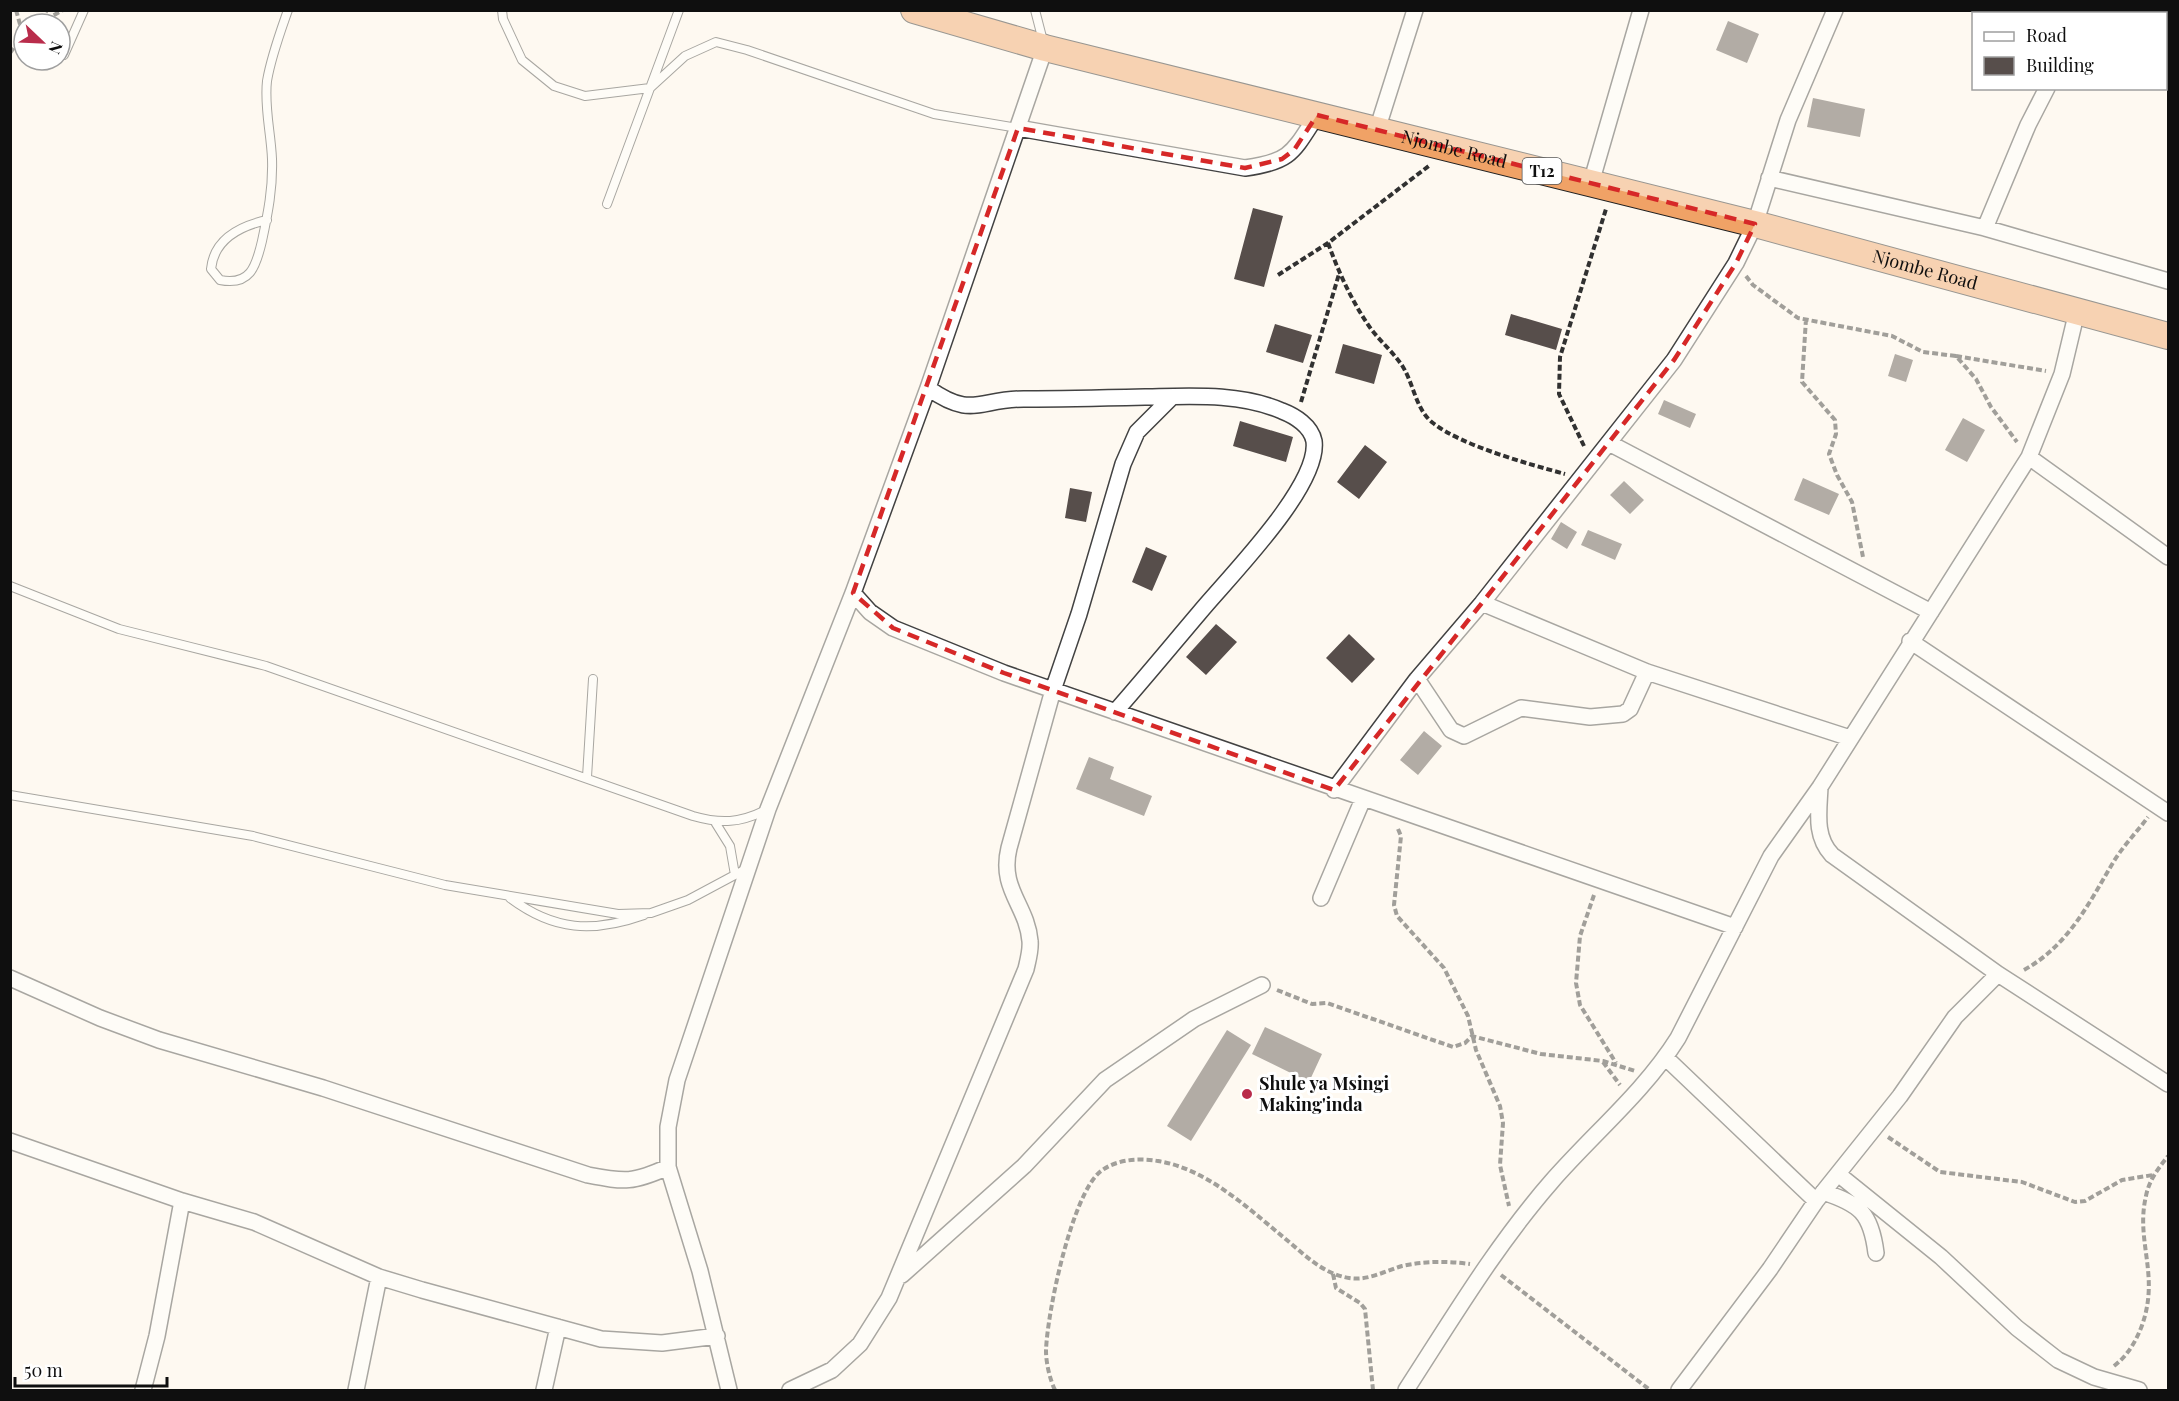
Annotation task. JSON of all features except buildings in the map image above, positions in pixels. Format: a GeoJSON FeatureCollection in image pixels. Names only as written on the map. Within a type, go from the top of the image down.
{"type":"FeatureCollection","features":[{"type":"Feature","properties":{"kind":"highway","name":"Njombe Road"},"geometry":{"type":"LineString","coordinates":[[914,10],[1045,48],[1755,224],[2169,336]]}},
{"type":"Feature","properties":{"kind":"street"},"geometry":{"type":"LineString","coordinates":[[1377,130],[1415,10]]}},
{"type":"Feature","properties":{"kind":"street"},"geometry":{"type":"LineString","coordinates":[[1602,186],[1641,10]]}},
{"type":"Feature","properties":{"kind":"street"},"geometry":{"type":"LineString","coordinates":[[1334,789],[1417,679],[1482,603],[1674,360],[1736,264],[1755,224],[1788,120],[1835,10]]}},
{"type":"Feature","properties":{"kind":"street"},"geometry":{"type":"LineString","coordinates":[[729,1390],[717,1336],[668,1167],[668,1127],[677,1080],[768,809],[853,593],[928,388],[1045,48]]}},
{"type":"Feature","properties":{"kind":"street"},"geometry":{"type":"LineString","coordinates":[[1985,228],[2028,124],[2046,90]]}},
{"type":"Feature","properties":{"kind":"street"},"geometry":{"type":"LineString","coordinates":[[1018,128],[1245,168],[1282,159],[1294,150],[1317,115]]}},
{"type":"Feature","properties":{"kind":"street"},"geometry":{"type":"LineString","coordinates":[[1770,178],[1985,228],[2169,281]]}},
{"type":"Feature","properties":{"kind":"street"},"geometry":{"type":"LineString","coordinates":[[1406,1390],[1515,1227],[1552,1181],[1630,1100],[1666,1058],[1772,856],[1820,787],[1910,641],[1931,612],[2029,457],[2062,374],[2077,311]]}},
{"type":"Feature","properties":{"kind":"street"},"geometry":{"type":"LineString","coordinates":[[928,388],[948,403],[972,407],[1022,399],[1172,397],[1243,400],[1269,406],[1296,418],[1309,429],[1314,441],[1312,457],[1303,480],[1289,504],[1248,558],[1115,712]]}},
{"type":"Feature","properties":{"kind":"street"},"geometry":{"type":"LineString","coordinates":[[790,1390],[832,1370],[860,1344],[889,1298],[1026,969],[1030,942],[1026,924],[1007,879],[1005,865],[1053,690],[1066,657],[1129,447],[1152,414],[1172,397]]}},
{"type":"Feature","properties":{"kind":"street"},"geometry":{"type":"LineString","coordinates":[[1610,443],[1780,534],[1870,577],[1931,612]]}},
{"type":"Feature","properties":{"kind":"street"},"geometry":{"type":"LineString","coordinates":[[2029,457],[2169,557]]}},
{"type":"Feature","properties":{"kind":"street"},"geometry":{"type":"LineString","coordinates":[[853,593],[870,612],[893,628],[1004,673],[1736,927]]}},
{"type":"Feature","properties":{"kind":"street"},"geometry":{"type":"LineString","coordinates":[[1482,603],[1647,672],[1850,738]]}},
{"type":"Feature","properties":{"kind":"street"},"geometry":{"type":"LineString","coordinates":[[1910,641],[2163,809]]}},
{"type":"Feature","properties":{"kind":"street"},"geometry":{"type":"LineString","coordinates":[[1417,679],[1451,730],[1464,736],[1521,708],[1590,717],[1623,714],[1630,709],[1647,672]]}},
{"type":"Feature","properties":{"kind":"street"},"geometry":{"type":"LineString","coordinates":[[1820,787],[1820,834],[1828,850],[1856,873],[1998,974],[2169,1084]]}},
{"type":"Feature","properties":{"kind":"street"},"geometry":{"type":"LineString","coordinates":[[1321,898],[1363,799]]}},
{"type":"Feature","properties":{"kind":"street"},"geometry":{"type":"LineString","coordinates":[[1679,1390],[1770,1269],[1819,1197],[1875,1128],[1954,1017],[1998,974]]}},
{"type":"Feature","properties":{"kind":"street"},"geometry":{"type":"LineString","coordinates":[[10,978],[100,1018],[159,1040],[323,1088],[588,1175],[626,1182],[644,1178],[668,1167]]}},
{"type":"Feature","properties":{"kind":"street"},"geometry":{"type":"LineString","coordinates":[[898,1279],[1024,1166],[1105,1080],[1194,1018],[1262,985]]}},
{"type":"Feature","properties":{"kind":"street"},"geometry":{"type":"LineString","coordinates":[[1666,1058],[1819,1197],[1842,1198],[1868,1218],[1873,1230],[1876,1253]]}},
{"type":"Feature","properties":{"kind":"street"},"geometry":{"type":"LineString","coordinates":[[10,1141],[182,1201],[254,1222],[379,1277],[601,1339],[652,1342],[717,1336]]}},
{"type":"Feature","properties":{"kind":"street"},"geometry":{"type":"LineString","coordinates":[[1838,1174],[1941,1257],[2040,1347],[2058,1360],[2094,1377],[2139,1390]]}},
{"type":"Feature","properties":{"kind":"street"},"geometry":{"type":"LineString","coordinates":[[143,1390],[158,1336],[182,1201]]}},
{"type":"Feature","properties":{"kind":"street"},"geometry":{"type":"LineString","coordinates":[[356,1390],[379,1277]]}},
{"type":"Feature","properties":{"kind":"street"},"geometry":{"type":"LineString","coordinates":[[544,1390],[558,1327]]}},
{"type":"Feature","properties":{"kind":"lane"},"geometry":{"type":"LineString","coordinates":[[72,38],[84,10]]}},
{"type":"Feature","properties":{"kind":"lane"},"geometry":{"type":"LineString","coordinates":[[267,220],[245,225],[225,240],[212,257],[211,269],[219,280],[234,283],[247,277],[260,252],[267,220],[273,190],[267,82],[275,46],[288,10]]}},
{"type":"Feature","properties":{"kind":"lane"},"geometry":{"type":"LineString","coordinates":[[502,10],[503,20],[522,60],[554,86],[585,96],[650,88],[685,56],[716,42],[747,50],[934,114],[1018,128]]}},
{"type":"Feature","properties":{"kind":"lane"},"geometry":{"type":"LineString","coordinates":[[607,204],[679,10]]}},
{"type":"Feature","properties":{"kind":"lane"},"geometry":{"type":"LineString","coordinates":[[1035,10],[1045,48]]}},
{"type":"Feature","properties":{"kind":"lane"},"geometry":{"type":"LineString","coordinates":[[10,586],[119,629],[267,666],[715,822],[748,819],[768,809]]}},
{"type":"Feature","properties":{"kind":"lane"},"geometry":{"type":"LineString","coordinates":[[587,777],[593,679]]}},
{"type":"Feature","properties":{"kind":"lane"},"geometry":{"type":"LineString","coordinates":[[10,795],[253,836],[445,885],[596,911],[651,913]]}},
{"type":"Feature","properties":{"kind":"lane"},"geometry":{"type":"LineString","coordinates":[[715,822],[730,846],[735,875]]}},
{"type":"Feature","properties":{"kind":"lane"},"geometry":{"type":"LineString","coordinates":[[506,895],[529,912],[556,923],[591,928],[615,926],[688,900],[749,866]]}},
{"type":"Feature","properties":{"kind":"path"},"geometry":{"type":"LineString","coordinates":[[1278,275],[1328,243],[1452,149]]}},
{"type":"Feature","properties":{"kind":"path"},"geometry":{"type":"LineString","coordinates":[[1593,462],[1563,405],[1558,382],[1560,357],[1574,308],[1602,186]]}},
{"type":"Feature","properties":{"kind":"path"},"geometry":{"type":"LineString","coordinates":[[1328,243],[1339,273],[1361,314],[1403,367],[1423,412],[1430,421],[1441,429],[1503,455],[1580,478]]}},
{"type":"Feature","properties":{"kind":"path"},"geometry":{"type":"LineString","coordinates":[[1736,264],[1753,285],[1798,318],[1892,336],[1923,352],[2062,374]]}},
{"type":"Feature","properties":{"kind":"path"},"geometry":{"type":"LineString","coordinates":[[1296,418],[1339,273]]}},
{"type":"Feature","properties":{"kind":"path"},"geometry":{"type":"LineString","coordinates":[[1806,319],[1802,382],[1835,420],[1836,434],[1829,454],[1837,475],[1852,502],[1860,548],[1870,577]]}},
{"type":"Feature","properties":{"kind":"path"},"geometry":{"type":"LineString","coordinates":[[1956,356],[1976,379],[1991,407],[2029,457]]}},
{"type":"Feature","properties":{"kind":"path"},"geometry":{"type":"LineString","coordinates":[[1389,808],[1401,836],[1394,905],[1397,915],[1444,968],[1467,1016],[1483,1068],[1500,1106],[1502,1180],[1515,1227]]}},
{"type":"Feature","properties":{"kind":"path"},"geometry":{"type":"LineString","coordinates":[[1998,974],[2023,970],[2040,960],[2067,935],[2089,907],[2120,854],[2163,809]]}},
{"type":"Feature","properties":{"kind":"path"},"geometry":{"type":"LineString","coordinates":[[1601,881],[1587,911],[1580,936],[1576,983],[1580,1005],[1616,1064]]}},
{"type":"Feature","properties":{"kind":"path"},"geometry":{"type":"LineString","coordinates":[[1262,985],[1312,1004],[1327,1003],[1453,1047],[1465,1043],[1472,1036]]}},
{"type":"Feature","properties":{"kind":"path"},"geometry":{"type":"LineString","coordinates":[[1472,1036],[1541,1054],[1616,1064],[1648,1078]]}},
{"type":"Feature","properties":{"kind":"path"},"geometry":{"type":"LineString","coordinates":[[1603,1061],[1630,1100]]}},
{"type":"Feature","properties":{"kind":"path"},"geometry":{"type":"LineString","coordinates":[[1875,1128],[1940,1172],[2022,1182],[2075,1202],[2085,1201],[2122,1180],[2153,1174]]}},
{"type":"Feature","properties":{"kind":"path"},"geometry":{"type":"LineString","coordinates":[[2094,1377],[2117,1364],[2132,1346],[2146,1315],[2150,1276],[2143,1222],[2145,1196],[2153,1174],[2169,1156]]}},
{"type":"Feature","properties":{"kind":"path"},"geometry":{"type":"LineString","coordinates":[[1054,1390],[1046,1352],[1053,1293],[1072,1227],[1087,1186],[1102,1170],[1128,1159],[1159,1161],[1199,1175],[1238,1200],[1314,1263],[1333,1274],[1350,1279],[1364,1278],[1426,1262],[1487,1266],[1514,1283],[1650,1390]]}},
{"type":"Feature","properties":{"kind":"path"},"geometry":{"type":"LineString","coordinates":[[1333,1274],[1336,1288],[1360,1302],[1365,1309],[1373,1390]]}},
{"type":"Feature","properties":{"kind":"highlighted area"},"geometry":{"type":"Polygon","coordinates":[[[1317,115],[1755,224],[1736,263],[1674,360],[1334,790],[1004,673],[893,628],[853,593],[1018,128],[1245,168],[1282,159],[1294,150],[1317,115]]]}},
{"type":"Feature","properties":{"kind":"place","name":"Shule ya Msingi Making'inda"},"geometry":{"type":"Point","coordinates":[1247,1094]}}]}
